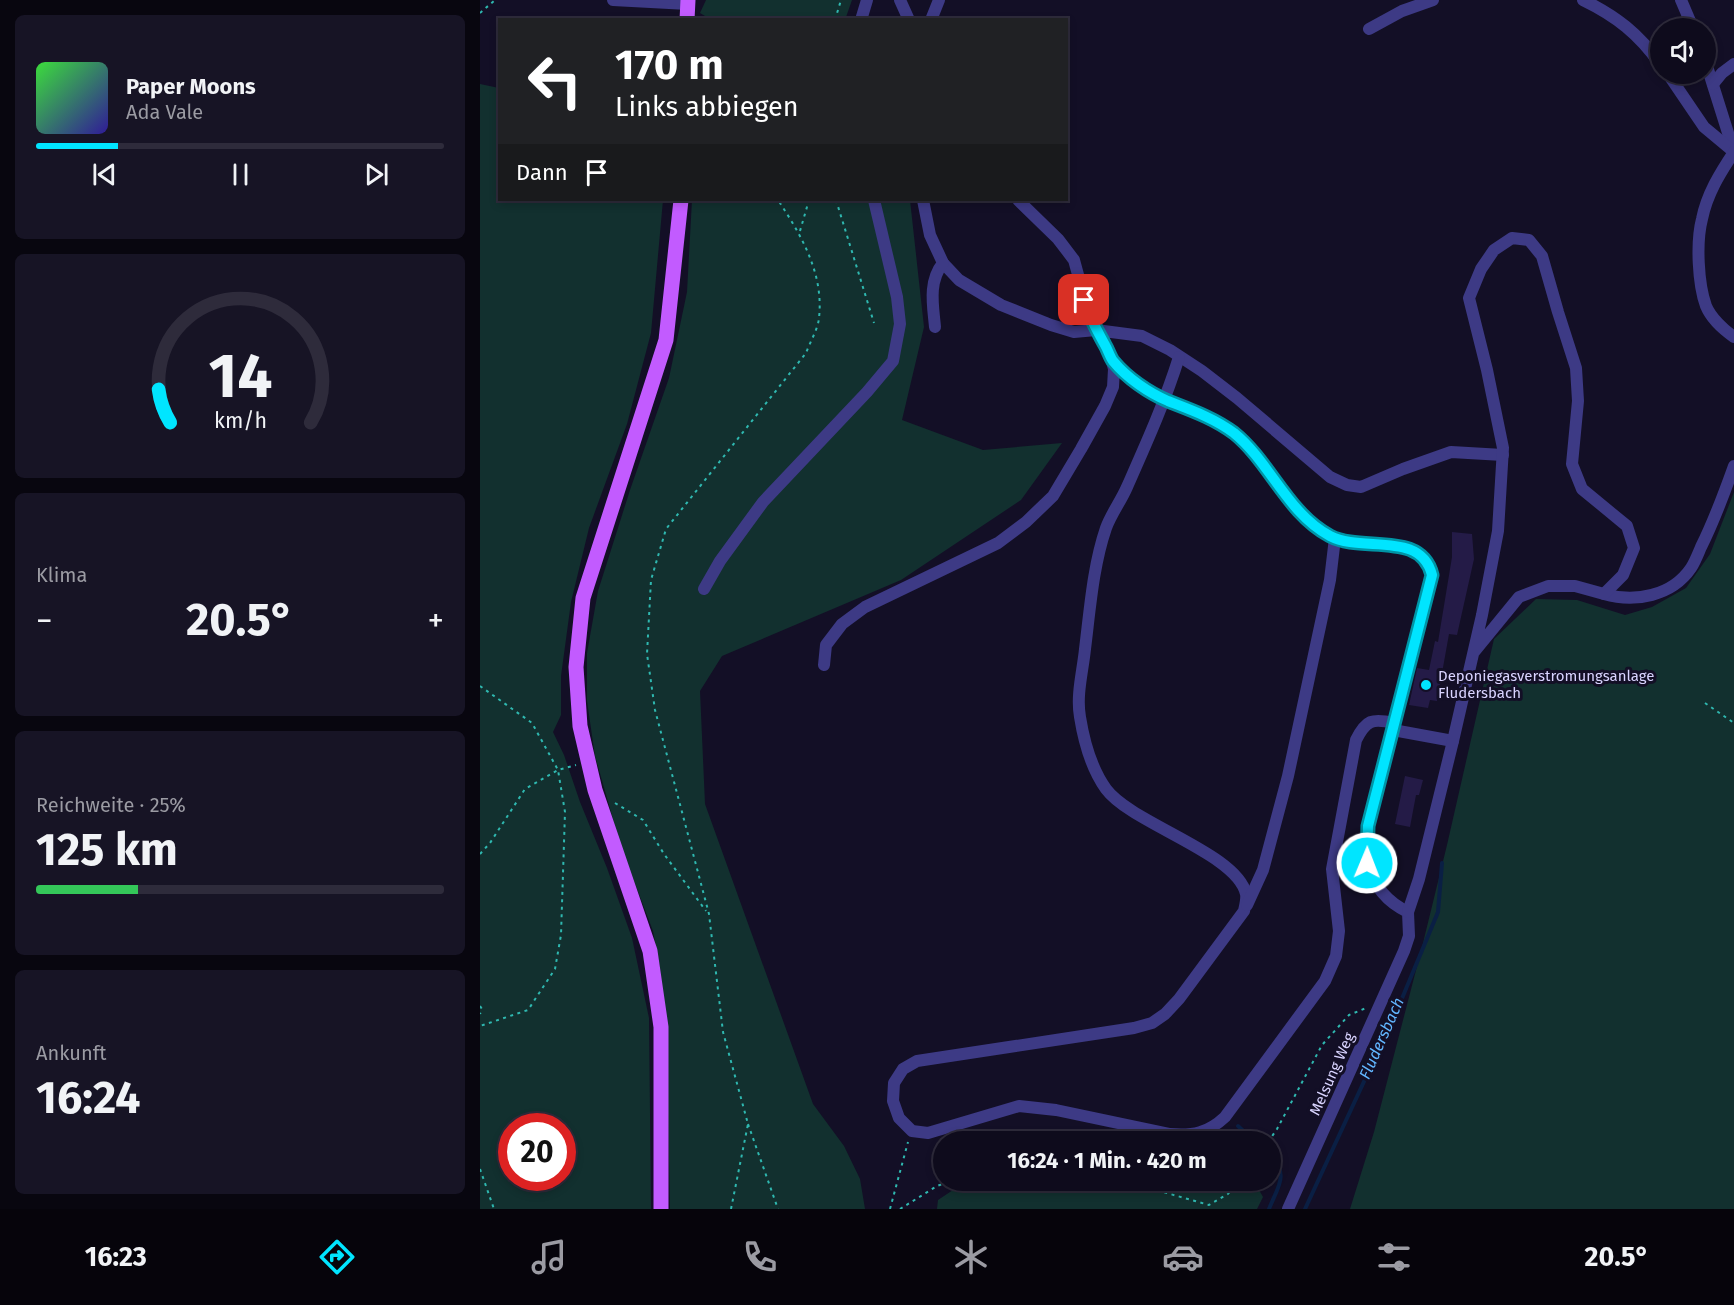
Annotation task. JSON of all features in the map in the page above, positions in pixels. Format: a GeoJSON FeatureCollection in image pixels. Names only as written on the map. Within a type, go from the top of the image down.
{"type":"FeatureCollection","features":[{"type":"Feature","properties":{"kind":"main road"},"geometry":{"type":"LineString","coordinates":[[661,1209],[661,1027],[650,951],[595,790],[580,726],[576,667],[583,598],[666,340],[681,201]]}},
{"type":"Feature","properties":{"kind":"street"},"geometry":{"type":"LineString","coordinates":[[613,0],[688,8]]}},
{"type":"Feature","properties":{"kind":"street"},"geometry":{"type":"LineString","coordinates":[[862,18],[867,0]]}},
{"type":"Feature","properties":{"kind":"street"},"geometry":{"type":"LineString","coordinates":[[900,0],[908,18]]}},
{"type":"Feature","properties":{"kind":"street"},"geometry":{"type":"LineString","coordinates":[[932,18],[939,0]]}},
{"type":"Feature","properties":{"kind":"street"},"geometry":{"type":"LineString","coordinates":[[1369,29],[1402,11],[1433,0]]}},
{"type":"Feature","properties":{"kind":"street"},"geometry":{"type":"LineString","coordinates":[[1583,0],[1610,14],[1634,33],[1650,52]]}},
{"type":"Feature","properties":{"kind":"street"},"geometry":{"type":"LineString","coordinates":[[1681,0],[1689,18]]}},
{"type":"Feature","properties":{"kind":"street"},"geometry":{"type":"LineString","coordinates":[[1716,80],[1722,72],[1734,64]]}},
{"type":"Feature","properties":{"kind":"street"},"geometry":{"type":"LineString","coordinates":[[1675,84],[1704,127],[1734,152]]}},
{"type":"Feature","properties":{"kind":"street"},"geometry":{"type":"LineString","coordinates":[[1713,84],[1734,152]]}},
{"type":"Feature","properties":{"kind":"street"},"geometry":{"type":"LineString","coordinates":[[1734,152],[1709,196],[1701,220],[1699,248],[1701,282],[1707,308],[1724,331],[1734,337]]}},
{"type":"Feature","properties":{"kind":"street"},"geometry":{"type":"LineString","coordinates":[[704,589],[720,561],[763,501],[867,392],[893,361],[900,324],[898,306],[874,201]]}},
{"type":"Feature","properties":{"kind":"street"},"geometry":{"type":"LineString","coordinates":[[923,201],[930,235],[943,263],[959,280],[1001,305],[1051,325],[1074,332],[1096,330],[1142,336],[1179,357],[1237,398],[1329,477],[1347,485],[1361,487],[1451,452],[1503,455]]}},
{"type":"Feature","properties":{"kind":"street"},"geometry":{"type":"LineString","coordinates":[[824,665],[826,645],[842,624],[865,607],[998,543],[1026,522],[1053,496],[1105,406],[1113,387],[1112,360],[1086,308],[1074,260],[1058,239],[1019,201]]}},
{"type":"Feature","properties":{"kind":"street","name":"Melsung Weg"},"geometry":{"type":"LineString","coordinates":[[1288,1209],[1382,1002],[1409,936],[1408,912],[1419,879],[1453,741],[1474,652],[1498,531],[1503,448],[1469,298],[1481,269],[1494,250],[1512,238],[1529,240],[1542,256],[1557,312],[1576,368],[1578,401],[1572,464],[1582,489],[1627,526],[1634,548],[1623,575],[1604,594]]}},
{"type":"Feature","properties":{"kind":"street"},"geometry":{"type":"LineString","coordinates":[[935,327],[932,295],[935,273],[943,263]]}},
{"type":"Feature","properties":{"kind":"street"},"geometry":{"type":"LineString","coordinates":[[1179,357],[1166,400],[1107,526],[1098,560],[1089,612],[1079,714],[1092,766],[1107,790],[1130,808],[1225,866],[1241,882],[1246,896],[1244,912]]}},
{"type":"Feature","properties":{"kind":"street"},"geometry":{"type":"LineString","coordinates":[[1112,360],[1148,391],[1216,421],[1234,433],[1246,444],[1294,505],[1314,524],[1335,538],[1344,542],[1411,549],[1422,555],[1429,563],[1432,575],[1368,826],[1367,863],[1379,891],[1392,904],[1408,912]]}},
{"type":"Feature","properties":{"kind":"street"},"geometry":{"type":"LineString","coordinates":[[1474,652],[1519,597],[1548,586],[1575,586],[1618,598],[1645,597],[1669,589],[1691,569],[1711,527],[1734,466]]}},
{"type":"Feature","properties":{"kind":"street"},"geometry":{"type":"LineString","coordinates":[[1335,538],[1330,580],[1272,840],[1263,870],[1244,912],[1179,999],[1165,1014],[1152,1023],[1134,1028],[934,1057],[918,1060],[903,1069],[894,1083],[892,1101],[910,1135],[928,1133],[1019,1106],[1056,1110],[1170,1134],[1184,1135],[1214,1128],[1225,1117],[1325,981],[1336,956],[1339,931],[1332,869],[1356,740],[1362,727],[1379,720],[1393,727],[1453,741]]}},
{"type":"Feature","properties":{"kind":"path"},"geometry":{"type":"LineString","coordinates":[[480,13],[495,0]]}},
{"type":"Feature","properties":{"kind":"path"},"geometry":{"type":"LineString","coordinates":[[836,18],[841,0]]}},
{"type":"Feature","properties":{"kind":"path"},"geometry":{"type":"LineString","coordinates":[[778,1209],[748,1124],[723,1032],[708,914],[655,710],[647,654],[651,580],[666,529],[806,353],[819,319],[817,274],[799,232],[779,201]]}},
{"type":"Feature","properties":{"kind":"path"},"geometry":{"type":"LineString","coordinates":[[799,232],[809,201]]}},
{"type":"Feature","properties":{"kind":"path"},"geometry":{"type":"LineString","coordinates":[[836,201],[874,323]]}},
{"type":"Feature","properties":{"kind":"path"},"geometry":{"type":"LineString","coordinates":[[480,686],[532,723],[558,770],[566,812],[561,934],[555,969],[528,1010],[480,1026]]}},
{"type":"Feature","properties":{"kind":"path"},"geometry":{"type":"LineString","coordinates":[[1705,704],[1734,723]]}},
{"type":"Feature","properties":{"kind":"path"},"geometry":{"type":"LineString","coordinates":[[480,854],[525,789],[558,770],[588,763]]}},
{"type":"Feature","properties":{"kind":"path"},"geometry":{"type":"LineString","coordinates":[[614,802],[643,820],[664,854],[708,914]]}},
{"type":"Feature","properties":{"kind":"path"},"geometry":{"type":"LineString","coordinates":[[1276,1131],[1322,1045],[1349,1015],[1382,1002]]}},
{"type":"Feature","properties":{"kind":"path"},"geometry":{"type":"LineString","coordinates":[[480,1006],[482,1009],[480,1014]]}},
{"type":"Feature","properties":{"kind":"path"},"geometry":{"type":"LineString","coordinates":[[731,1209],[748,1124]]}},
{"type":"Feature","properties":{"kind":"path"},"geometry":{"type":"LineString","coordinates":[[890,1209],[910,1135]]}},
{"type":"Feature","properties":{"kind":"path"},"geometry":{"type":"LineString","coordinates":[[480,1169],[494,1209]]}},
{"type":"Feature","properties":{"kind":"path"},"geometry":{"type":"LineString","coordinates":[[900,1209],[933,1188]]}},
{"type":"Feature","properties":{"kind":"path"},"geometry":{"type":"LineString","coordinates":[[1160,1191],[1209,1205],[1230,1191]]}},
{"type":"Feature","properties":{"kind":"green space"},"geometry":{"type":"Polygon","coordinates":[[[706,0],[852,0],[846,18],[708,18],[700,13],[706,0]]]}},
{"type":"Feature","properties":{"kind":"green space"},"geometry":{"type":"Polygon","coordinates":[[[480,84],[498,88],[498,201],[663,201],[651,333],[627,424],[589,528],[571,602],[561,676],[561,715],[553,732],[564,755],[632,938],[649,1018],[651,1209],[480,1209],[480,84]]]}},
{"type":"Feature","properties":{"kind":"green space"},"geometry":{"type":"Polygon","coordinates":[[[692,201],[910,201],[924,327],[902,420],[983,450],[1062,443],[1021,500],[901,580],[722,656],[700,691],[705,804],[813,1104],[844,1146],[860,1179],[865,1209],[670,1209],[667,1065],[660,968],[653,931],[621,847],[595,756],[587,701],[587,653],[598,591],[669,378],[687,292],[692,201]]]}},
{"type":"Feature","properties":{"kind":"green space"},"geometry":{"type":"Polygon","coordinates":[[[1734,492],[1734,1209],[1350,1209],[1374,1132],[1422,947],[1494,639],[1536,599],[1577,600],[1625,615],[1652,607],[1686,588],[1710,554],[1734,492]]]}},
{"type":"Feature","properties":{"kind":"green space"},"geometry":{"type":"Polygon","coordinates":[[[952,1191],[1260,1191],[1263,1197],[1257,1209],[937,1209],[938,1200],[952,1191]]]}},
{"type":"Feature","properties":{"kind":"building"},"geometry":{"type":"Polygon","coordinates":[[[1452,532],[1472,534],[1474,559],[1457,635],[1449,634],[1437,701],[1430,700],[1428,708],[1409,705],[1417,668],[1429,670],[1435,641],[1438,642],[1452,557],[1452,532]]]}},
{"type":"Feature","properties":{"kind":"building"},"geometry":{"type":"Polygon","coordinates":[[[1405,776],[1423,780],[1419,795],[1416,795],[1410,827],[1395,824],[1405,776]]]}},
{"type":"Feature","properties":{"kind":"waterway","name":"Fludersbach"},"geometry":{"type":"LineString","coordinates":[[1305,1209],[1398,1008],[1438,912],[1442,863]]}},
{"type":"Feature","properties":{"kind":"waterway"},"geometry":{"type":"LineString","coordinates":[[1238,1126],[1243,1131]]}},
{"type":"Feature","properties":{"kind":"waterway"},"geometry":{"type":"LineString","coordinates":[[1269,1209],[1276,1191]]}},
{"type":"Feature","properties":{"kind":"place","name":"Deponiegasverstromungsanlage Fludersbach"},"geometry":{"type":"Point","coordinates":[1426,685]}},
{"type":"Feature","properties":{"kind":"route"},"geometry":{"type":"LineString","coordinates":[[1084,300],[1096,330],[1112,360],[1148,391],[1216,421],[1234,433],[1246,444],[1294,505],[1328,535],[1344,542],[1411,549],[1422,555],[1429,563],[1432,575],[1368,826],[1367,863]]}}]}
